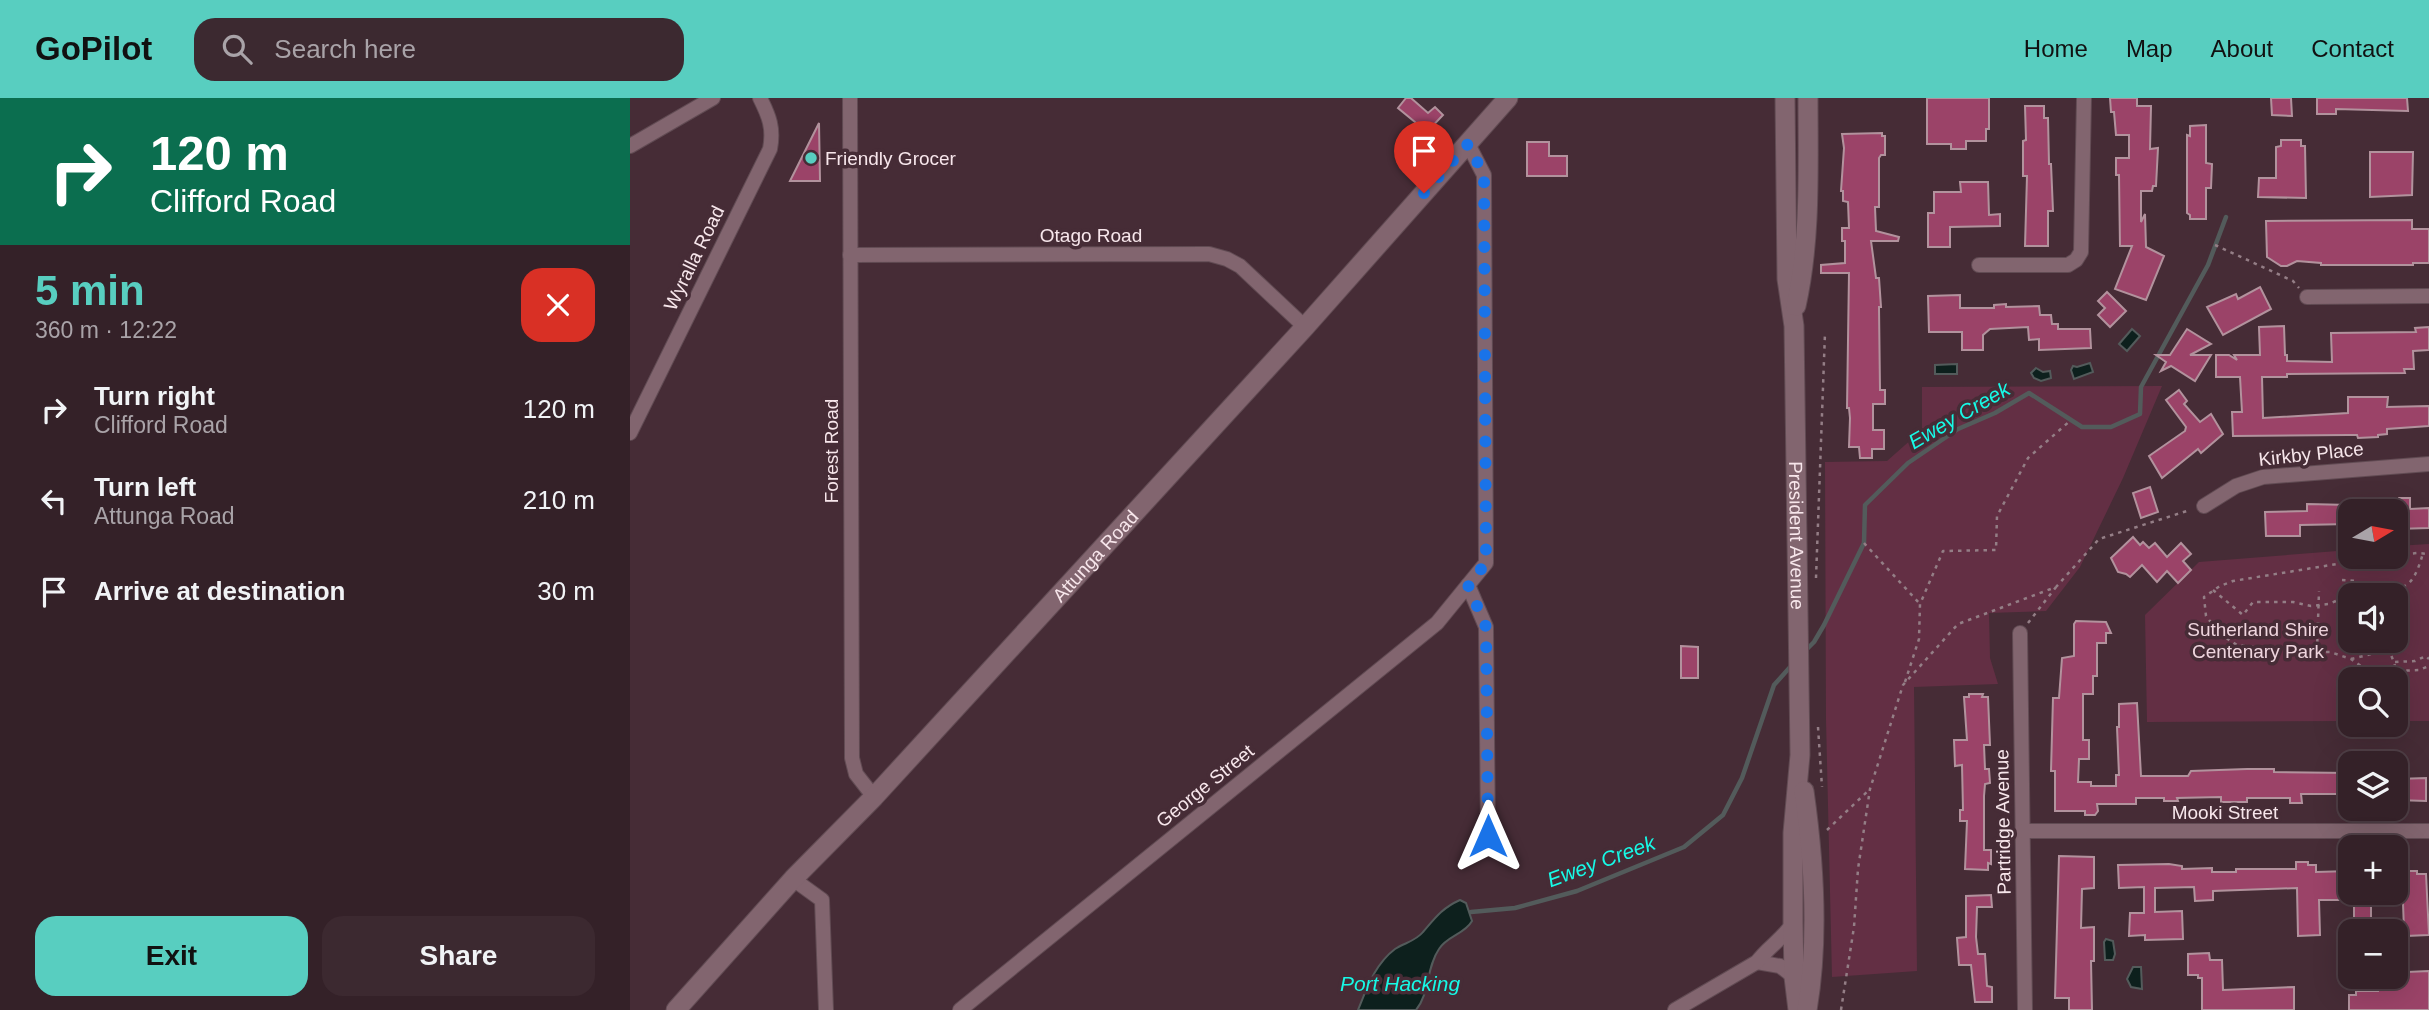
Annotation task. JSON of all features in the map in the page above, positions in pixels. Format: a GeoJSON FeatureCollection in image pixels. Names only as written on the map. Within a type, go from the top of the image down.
{"type":"FeatureCollection","features":[{"type":"Feature","properties":{"kind":"main road","name":"Attunga Road"},"geometry":{"type":"LineString","coordinates":[[676,1010],[793,879],[874,797],[1305,327],[1508,98]]}},
{"type":"Feature","properties":{"kind":"main road","name":"President Avenue"},"geometry":{"type":"LineString","coordinates":[[1785,98],[1787,279],[1794,314],[1797,678],[1800,755],[1811,838],[1813,977],[1807,1010]]}},
{"type":"Feature","properties":{"kind":"main road","name":"President Avenue"},"geometry":{"type":"LineString","coordinates":[[1794,314],[1802,279],[1808,180],[1808,98]]}},
{"type":"Feature","properties":{"kind":"main road","name":"President Avenue"},"geometry":{"type":"LineString","coordinates":[[1798,1010],[1794,977],[1793,832],[1800,755]]}},
{"type":"Feature","properties":{"kind":"street"},"geometry":{"type":"LineString","coordinates":[[630,146],[713,98]]}},
{"type":"Feature","properties":{"kind":"street","name":"Wyralla Road"},"geometry":{"type":"LineString","coordinates":[[630,433],[770,149],[770,118],[760,98]]}},
{"type":"Feature","properties":{"kind":"street","name":"Forest Road"},"geometry":{"type":"LineString","coordinates":[[850,98],[852,758],[856,774],[874,797]]}},
{"type":"Feature","properties":{"kind":"street"},"geometry":{"type":"LineString","coordinates":[[1979,265],[2068,265],[2081,252],[2084,98]]}},
{"type":"Feature","properties":{"kind":"street","name":"George Street"},"geometry":{"type":"LineString","coordinates":[[960,1010],[1437,623],[1486,563],[1484,175],[1468,144]]}},
{"type":"Feature","properties":{"kind":"street","name":"Otago Road"},"geometry":{"type":"LineString","coordinates":[[850,255],[1209,254],[1227,259],[1240,267],[1305,327]]}},
{"type":"Feature","properties":{"kind":"street"},"geometry":{"type":"LineString","coordinates":[[2307,297],[2429,296]]}},
{"type":"Feature","properties":{"kind":"street","name":"Kirkby Place"},"geometry":{"type":"LineString","coordinates":[[2204,506],[2236,486],[2263,477],[2429,464]]}},
{"type":"Feature","properties":{"kind":"street"},"geometry":{"type":"LineString","coordinates":[[1468,585],[1486,627],[1488,836]]}},
{"type":"Feature","properties":{"kind":"street","name":"Partridge Avenue"},"geometry":{"type":"LineString","coordinates":[[2020,634],[2025,1010]]}},
{"type":"Feature","properties":{"kind":"street","name":"Mooki Street"},"geometry":{"type":"LineString","coordinates":[[2022,831],[2429,831]]}},
{"type":"Feature","properties":{"kind":"street"},"geometry":{"type":"LineString","coordinates":[[793,879],[822,900],[826,1010]]}},
{"type":"Feature","properties":{"kind":"street"},"geometry":{"type":"LineString","coordinates":[[1675,1010],[1757,962],[1763,953],[1783,938],[1793,923]]}},
{"type":"Feature","properties":{"kind":"street"},"geometry":{"type":"LineString","coordinates":[[1757,962],[1780,966],[1794,977]]}},
{"type":"Feature","properties":{"kind":"path"},"geometry":{"type":"LineString","coordinates":[[2216,245],[2293,281]]}},
{"type":"Feature","properties":{"kind":"path"},"geometry":{"type":"LineString","coordinates":[[1816,581],[1825,333]]}},
{"type":"Feature","properties":{"kind":"path"},"geometry":{"type":"LineString","coordinates":[[1841,1010],[1854,928],[1858,869],[1870,789],[1919,639],[1920,604],[1943,551],[1996,550],[1997,516],[2028,458],[2071,420]]}},
{"type":"Feature","properties":{"kind":"path"},"geometry":{"type":"LineString","coordinates":[[2020,634],[2056,587],[2099,540],[2204,506]]}},
{"type":"Feature","properties":{"kind":"path"},"geometry":{"type":"LineString","coordinates":[[1864,543],[1920,604]]}},
{"type":"Feature","properties":{"kind":"path"},"geometry":{"type":"LineString","coordinates":[[2408,584],[2419,570],[2423,553]]}},
{"type":"Feature","properties":{"kind":"path"},"geometry":{"type":"LineString","coordinates":[[2408,554],[2429,554]]}},
{"type":"Feature","properties":{"kind":"path"},"geometry":{"type":"LineString","coordinates":[[2338,564],[2233,581],[2204,597],[2206,615],[2220,634],[2237,645],[2330,652],[2351,659],[2362,667]]}},
{"type":"Feature","properties":{"kind":"path"},"geometry":{"type":"LineString","coordinates":[[2342,580],[2356,580],[2358,583]]}},
{"type":"Feature","properties":{"kind":"path"},"geometry":{"type":"LineString","coordinates":[[1903,685],[1958,624],[2056,587]]}},
{"type":"Feature","properties":{"kind":"path"},"geometry":{"type":"LineString","coordinates":[[2213,590],[2243,615],[2253,602],[2293,602],[2319,606],[2338,600]]}},
{"type":"Feature","properties":{"kind":"path"},"geometry":{"type":"LineString","coordinates":[[2317,652],[2319,592]]}},
{"type":"Feature","properties":{"kind":"path"},"geometry":{"type":"LineString","coordinates":[[2351,659],[2376,653]]}},
{"type":"Feature","properties":{"kind":"path"},"geometry":{"type":"LineString","coordinates":[[2390,653],[2395,667]]}},
{"type":"Feature","properties":{"kind":"path"},"geometry":{"type":"LineString","coordinates":[[2395,662],[2415,661],[2426,656],[2429,659]]}},
{"type":"Feature","properties":{"kind":"path"},"geometry":{"type":"LineString","coordinates":[[2408,671],[2429,666]]}},
{"type":"Feature","properties":{"kind":"path"},"geometry":{"type":"LineString","coordinates":[[1822,835],[1870,789]]}},
{"type":"Feature","properties":{"kind":"green space"},"geometry":{"type":"Polygon","coordinates":[[[2162,386],[2123,478],[2080,567],[2046,611],[1989,613],[1990,658],[1998,684],[1914,687],[1917,971],[1832,977],[1826,720],[1825,462],[1887,461],[1922,430],[1922,387],[2162,386]]]}},
{"type":"Feature","properties":{"kind":"green space","name":"Sutherland Shire Centenary Park"},"geometry":{"type":"Polygon","coordinates":[[[2429,544],[2429,721],[2408,721],[2408,667],[2338,667],[2338,721],[2147,722],[2145,615],[2199,562],[2338,551],[2338,569],[2408,569],[2408,545],[2429,544]]]}},
{"type":"Feature","properties":{"kind":"water"},"geometry":{"type":"Polygon","coordinates":[[[2132,329],[2140,336],[2127,351],[2119,344],[2132,329]]]}},
{"type":"Feature","properties":{"kind":"water"},"geometry":{"type":"Polygon","coordinates":[[[2090,363],[2093,372],[2074,379],[2071,370],[2073,366],[2090,363]]]}},
{"type":"Feature","properties":{"kind":"water"},"geometry":{"type":"Polygon","coordinates":[[[1957,364],[1957,374],[1935,374],[1935,365],[1957,364]]]}},
{"type":"Feature","properties":{"kind":"water"},"geometry":{"type":"Polygon","coordinates":[[[2036,368],[2043,372],[2050,371],[2051,378],[2041,381],[2034,378],[2031,373],[2036,368]]]}},
{"type":"Feature","properties":{"kind":"water","name":"Port Hacking"},"geometry":{"type":"Polygon","coordinates":[[[1460,900],[1466,903],[1472,921],[1439,949],[1432,964],[1424,996],[1416,1010],[1358,1010],[1372,977],[1388,955],[1417,938],[1444,910],[1460,900]]]}},
{"type":"Feature","properties":{"kind":"water"},"geometry":{"type":"Polygon","coordinates":[[[2106,939],[2113,941],[2113,960],[2105,960],[2106,939]]]}},
{"type":"Feature","properties":{"kind":"water"},"geometry":{"type":"Polygon","coordinates":[[[2133,967],[2141,967],[2142,989],[2131,987],[2127,979],[2133,967]]]}},
{"type":"Feature","properties":{"kind":"building"},"geometry":{"type":"Polygon","coordinates":[[[1406,98],[1411,98],[1428,113],[1435,107],[1443,115],[1427,132],[1398,108],[1406,98]]]}},
{"type":"Feature","properties":{"kind":"building"},"geometry":{"type":"Polygon","coordinates":[[[1927,98],[1989,98],[1989,129],[1986,129],[1986,141],[1966,141],[1966,149],[1951,149],[1951,144],[1927,144],[1927,98]]]}},
{"type":"Feature","properties":{"kind":"building"},"geometry":{"type":"Polygon","coordinates":[[[2110,98],[2137,98],[2137,106],[2151,106],[2150,149],[2158,148],[2156,186],[2153,186],[2152,191],[2141,191],[2141,222],[2145,214],[2146,247],[2164,256],[2146,300],[2115,289],[2132,246],[2120,246],[2119,175],[2116,175],[2116,158],[2129,158],[2129,135],[2116,135],[2110,98]]]}},
{"type":"Feature","properties":{"kind":"building"},"geometry":{"type":"Polygon","coordinates":[[[2271,98],[2291,98],[2292,116],[2272,115],[2271,98]]]}},
{"type":"Feature","properties":{"kind":"building"},"geometry":{"type":"Polygon","coordinates":[[[2317,98],[2407,98],[2408,111],[2336,109],[2336,114],[2317,114],[2317,98]]]}},
{"type":"Feature","properties":{"kind":"building"},"geometry":{"type":"Polygon","coordinates":[[[2025,106],[2044,106],[2044,118],[2048,118],[2053,211],[2048,211],[2048,246],[2025,246],[2025,106]]]}},
{"type":"Feature","properties":{"kind":"building","name":"Friendly Grocer"},"geometry":{"type":"Polygon","coordinates":[[[819,123],[820,181],[790,181],[819,123]]]}},
{"type":"Feature","properties":{"kind":"building"},"geometry":{"type":"Polygon","coordinates":[[[2206,125],[2206,163],[2212,164],[2211,188],[2206,188],[2206,219],[2190,219],[2187,213],[2187,135],[2190,136],[2190,126],[2206,125]]]}},
{"type":"Feature","properties":{"kind":"building"},"geometry":{"type":"Polygon","coordinates":[[[1882,133],[1882,136],[1885,136],[1885,155],[1879,158],[1876,231],[1899,237],[1898,241],[1871,241],[1876,278],[1879,278],[1881,307],[1880,390],[1885,390],[1885,404],[1873,404],[1873,430],[1884,430],[1884,449],[1872,449],[1872,458],[1860,458],[1859,447],[1849,447],[1849,273],[1821,273],[1821,265],[1845,263],[1842,228],[1849,228],[1848,202],[1843,201],[1841,191],[1844,148],[1842,134],[1882,133]]]}},
{"type":"Feature","properties":{"kind":"building"},"geometry":{"type":"Polygon","coordinates":[[[2281,140],[2301,140],[2301,146],[2305,146],[2306,198],[2258,197],[2259,178],[2276,178],[2276,147],[2281,146],[2281,140]]]}},
{"type":"Feature","properties":{"kind":"building"},"geometry":{"type":"Polygon","coordinates":[[[1527,142],[1549,142],[1549,156],[1567,156],[1567,176],[1527,176],[1527,142]]]}},
{"type":"Feature","properties":{"kind":"building"},"geometry":{"type":"Polygon","coordinates":[[[2370,152],[2413,152],[2412,195],[2370,197],[2370,152]]]}},
{"type":"Feature","properties":{"kind":"building"},"geometry":{"type":"Polygon","coordinates":[[[1960,182],[1988,182],[1989,215],[2000,214],[2000,226],[1950,227],[1950,247],[1928,247],[1928,213],[1934,213],[1934,192],[1961,192],[1960,182]]]}},
{"type":"Feature","properties":{"kind":"building"},"geometry":{"type":"Polygon","coordinates":[[[2412,220],[2412,229],[2429,229],[2429,263],[2321,265],[2297,261],[2281,266],[2267,257],[2266,221],[2412,220]]]}},
{"type":"Feature","properties":{"kind":"building"},"geometry":{"type":"Polygon","coordinates":[[[2260,287],[2271,309],[2223,335],[2207,307],[2236,294],[2238,299],[2260,287]]]}},
{"type":"Feature","properties":{"kind":"building"},"geometry":{"type":"Polygon","coordinates":[[[2107,292],[2126,311],[2110,327],[2098,315],[2105,308],[2098,301],[2107,292]]]}},
{"type":"Feature","properties":{"kind":"building"},"geometry":{"type":"Polygon","coordinates":[[[1960,295],[1960,308],[1994,308],[1994,305],[2006,304],[2006,307],[2039,306],[2040,315],[2051,315],[2052,324],[2058,324],[2058,329],[2090,329],[2091,348],[2039,350],[2039,339],[2029,340],[2028,327],[1990,329],[1983,335],[1983,350],[1962,350],[1962,332],[1929,332],[1928,296],[1960,295]]]}},
{"type":"Feature","properties":{"kind":"building"},"geometry":{"type":"Polygon","coordinates":[[[2284,326],[2287,361],[2332,362],[2331,333],[2416,332],[2415,328],[2429,327],[2429,350],[2413,351],[2414,369],[2404,369],[2405,373],[2287,374],[2287,377],[2262,377],[2263,418],[2348,413],[2348,397],[2388,397],[2387,407],[2429,406],[2429,426],[2387,429],[2387,434],[2378,437],[2233,436],[2232,412],[2242,412],[2240,377],[2216,377],[2216,355],[2229,355],[2237,360],[2234,355],[2260,355],[2259,327],[2284,326]]]}},
{"type":"Feature","properties":{"kind":"building"},"geometry":{"type":"Polygon","coordinates":[[[2187,329],[2211,344],[2190,355],[2211,355],[2195,381],[2171,366],[2161,371],[2166,362],[2156,355],[2170,355],[2187,329]]]}},
{"type":"Feature","properties":{"kind":"building"},"geometry":{"type":"Polygon","coordinates":[[[2179,390],[2187,401],[2184,404],[2200,422],[2211,414],[2223,434],[2201,453],[2198,449],[2162,478],[2149,456],[2185,431],[2186,427],[2166,400],[2179,390]]]}},
{"type":"Feature","properties":{"kind":"building"},"geometry":{"type":"Polygon","coordinates":[[[2150,487],[2158,512],[2141,518],[2133,493],[2150,487]]]}},
{"type":"Feature","properties":{"kind":"building"},"geometry":{"type":"Polygon","coordinates":[[[2410,498],[2410,509],[2429,508],[2429,528],[2408,529],[2408,499],[2399,499],[2410,498]]]}},
{"type":"Feature","properties":{"kind":"building"},"geometry":{"type":"Polygon","coordinates":[[[2307,504],[2338,505],[2338,524],[2300,525],[2300,536],[2266,536],[2265,512],[2307,511],[2307,504]]]}},
{"type":"Feature","properties":{"kind":"building"},"geometry":{"type":"Polygon","coordinates":[[[2133,537],[2140,545],[2143,542],[2149,548],[2155,543],[2167,557],[2181,543],[2191,554],[2183,561],[2191,570],[2178,583],[2167,571],[2157,582],[2142,565],[2130,577],[2118,572],[2111,558],[2133,537]]]}},
{"type":"Feature","properties":{"kind":"building"},"geometry":{"type":"Polygon","coordinates":[[[2076,621],[2106,622],[2111,633],[2106,633],[2106,643],[2097,643],[2097,676],[2093,676],[2093,694],[2083,694],[2083,740],[2089,740],[2089,759],[2079,759],[2078,782],[2091,782],[2091,786],[2116,786],[2116,775],[2119,775],[2119,704],[2137,703],[2141,776],[2188,776],[2191,771],[2247,769],[2338,773],[2338,794],[2301,794],[2302,803],[2290,803],[2290,798],[2247,798],[2247,802],[2221,802],[2221,797],[2177,798],[2178,801],[2136,798],[2136,804],[2097,804],[2098,811],[2095,815],[2085,815],[2085,811],[2055,811],[2055,771],[2051,771],[2053,698],[2059,698],[2062,658],[2074,656],[2076,621]]]}},
{"type":"Feature","properties":{"kind":"building"},"geometry":{"type":"Polygon","coordinates":[[[1681,646],[1698,647],[1698,678],[1681,678],[1681,646]]]}},
{"type":"Feature","properties":{"kind":"building"},"geometry":{"type":"Polygon","coordinates":[[[1969,694],[1983,694],[1982,697],[1988,697],[1990,745],[1984,745],[1985,769],[1989,769],[1990,783],[1985,784],[1984,850],[1991,850],[1988,870],[1965,869],[1967,821],[1960,821],[1960,810],[1963,810],[1962,765],[1955,766],[1954,740],[1967,740],[1964,697],[1969,697],[1969,694]]]}},
{"type":"Feature","properties":{"kind":"building"},"geometry":{"type":"Polygon","coordinates":[[[2426,778],[2426,801],[2408,800],[2408,779],[2426,778]]]}},
{"type":"Feature","properties":{"kind":"building"},"geometry":{"type":"Polygon","coordinates":[[[2059,856],[2094,857],[2094,888],[2082,889],[2081,928],[2094,927],[2094,961],[2091,961],[2092,1010],[2069,1010],[2069,998],[2055,998],[2059,856]]]}},
{"type":"Feature","properties":{"kind":"building"},"geometry":{"type":"Polygon","coordinates":[[[2296,862],[2308,862],[2308,865],[2316,865],[2316,872],[2338,871],[2338,900],[2319,900],[2320,935],[2298,936],[2297,888],[2213,891],[2213,900],[2195,901],[2194,887],[2155,888],[2155,912],[2182,911],[2183,939],[2145,940],[2145,935],[2129,936],[2130,913],[2144,913],[2144,887],[2119,888],[2118,865],[2169,864],[2182,866],[2182,869],[2212,868],[2212,872],[2236,872],[2236,869],[2296,869],[2296,862]]]}},
{"type":"Feature","properties":{"kind":"building"},"geometry":{"type":"Polygon","coordinates":[[[2408,871],[2426,874],[2429,935],[2408,936],[2408,919],[2404,919],[2403,905],[2408,905],[2408,871]]]}},
{"type":"Feature","properties":{"kind":"building"},"geometry":{"type":"Polygon","coordinates":[[[1991,895],[1992,907],[1977,907],[1976,937],[1978,954],[1985,954],[1987,986],[1992,987],[1992,1002],[1975,1002],[1971,965],[1959,965],[1957,938],[1966,937],[1966,896],[1991,895]]]}},
{"type":"Feature","properties":{"kind":"building"},"geometry":{"type":"Polygon","coordinates":[[[2354,905],[2371,905],[2371,919],[2354,919],[2354,905]]]}},
{"type":"Feature","properties":{"kind":"building"},"geometry":{"type":"Polygon","coordinates":[[[2209,953],[2210,960],[2222,960],[2223,990],[2294,987],[2294,1010],[2202,1010],[2202,978],[2188,975],[2188,954],[2209,953]]]}},
{"type":"Feature","properties":{"kind":"building"},"geometry":{"type":"Polygon","coordinates":[[[2429,971],[2429,1010],[2349,1010],[2349,995],[2356,995],[2356,991],[2408,989],[2408,972],[2429,971]]]}},
{"type":"Feature","properties":{"kind":"waterway","name":"Ewey Creek"},"geometry":{"type":"LineString","coordinates":[[1804,652],[1824,625],[1864,543],[1865,505],[1908,463],[1958,429],[1995,413],[2029,393],[2082,427],[2111,427],[2140,414],[2141,387],[2208,265],[2226,217]]}},
{"type":"Feature","properties":{"kind":"waterway","name":"Ewey Creek"},"geometry":{"type":"LineString","coordinates":[[1471,912],[1515,908],[1577,891],[1684,847],[1723,815],[1742,778],[1774,685],[1791,666]]}},
{"type":"Feature","properties":{"kind":"place","name":"Friendly Grocer"},"geometry":{"type":"Point","coordinates":[811,158]}},
{"type":"Feature","properties":{"kind":"route"},"geometry":{"type":"LineString","coordinates":[[1424,193],[1468,144],[1484,175],[1486,563],[1468,585],[1486,627],[1488,836]]}}]}
